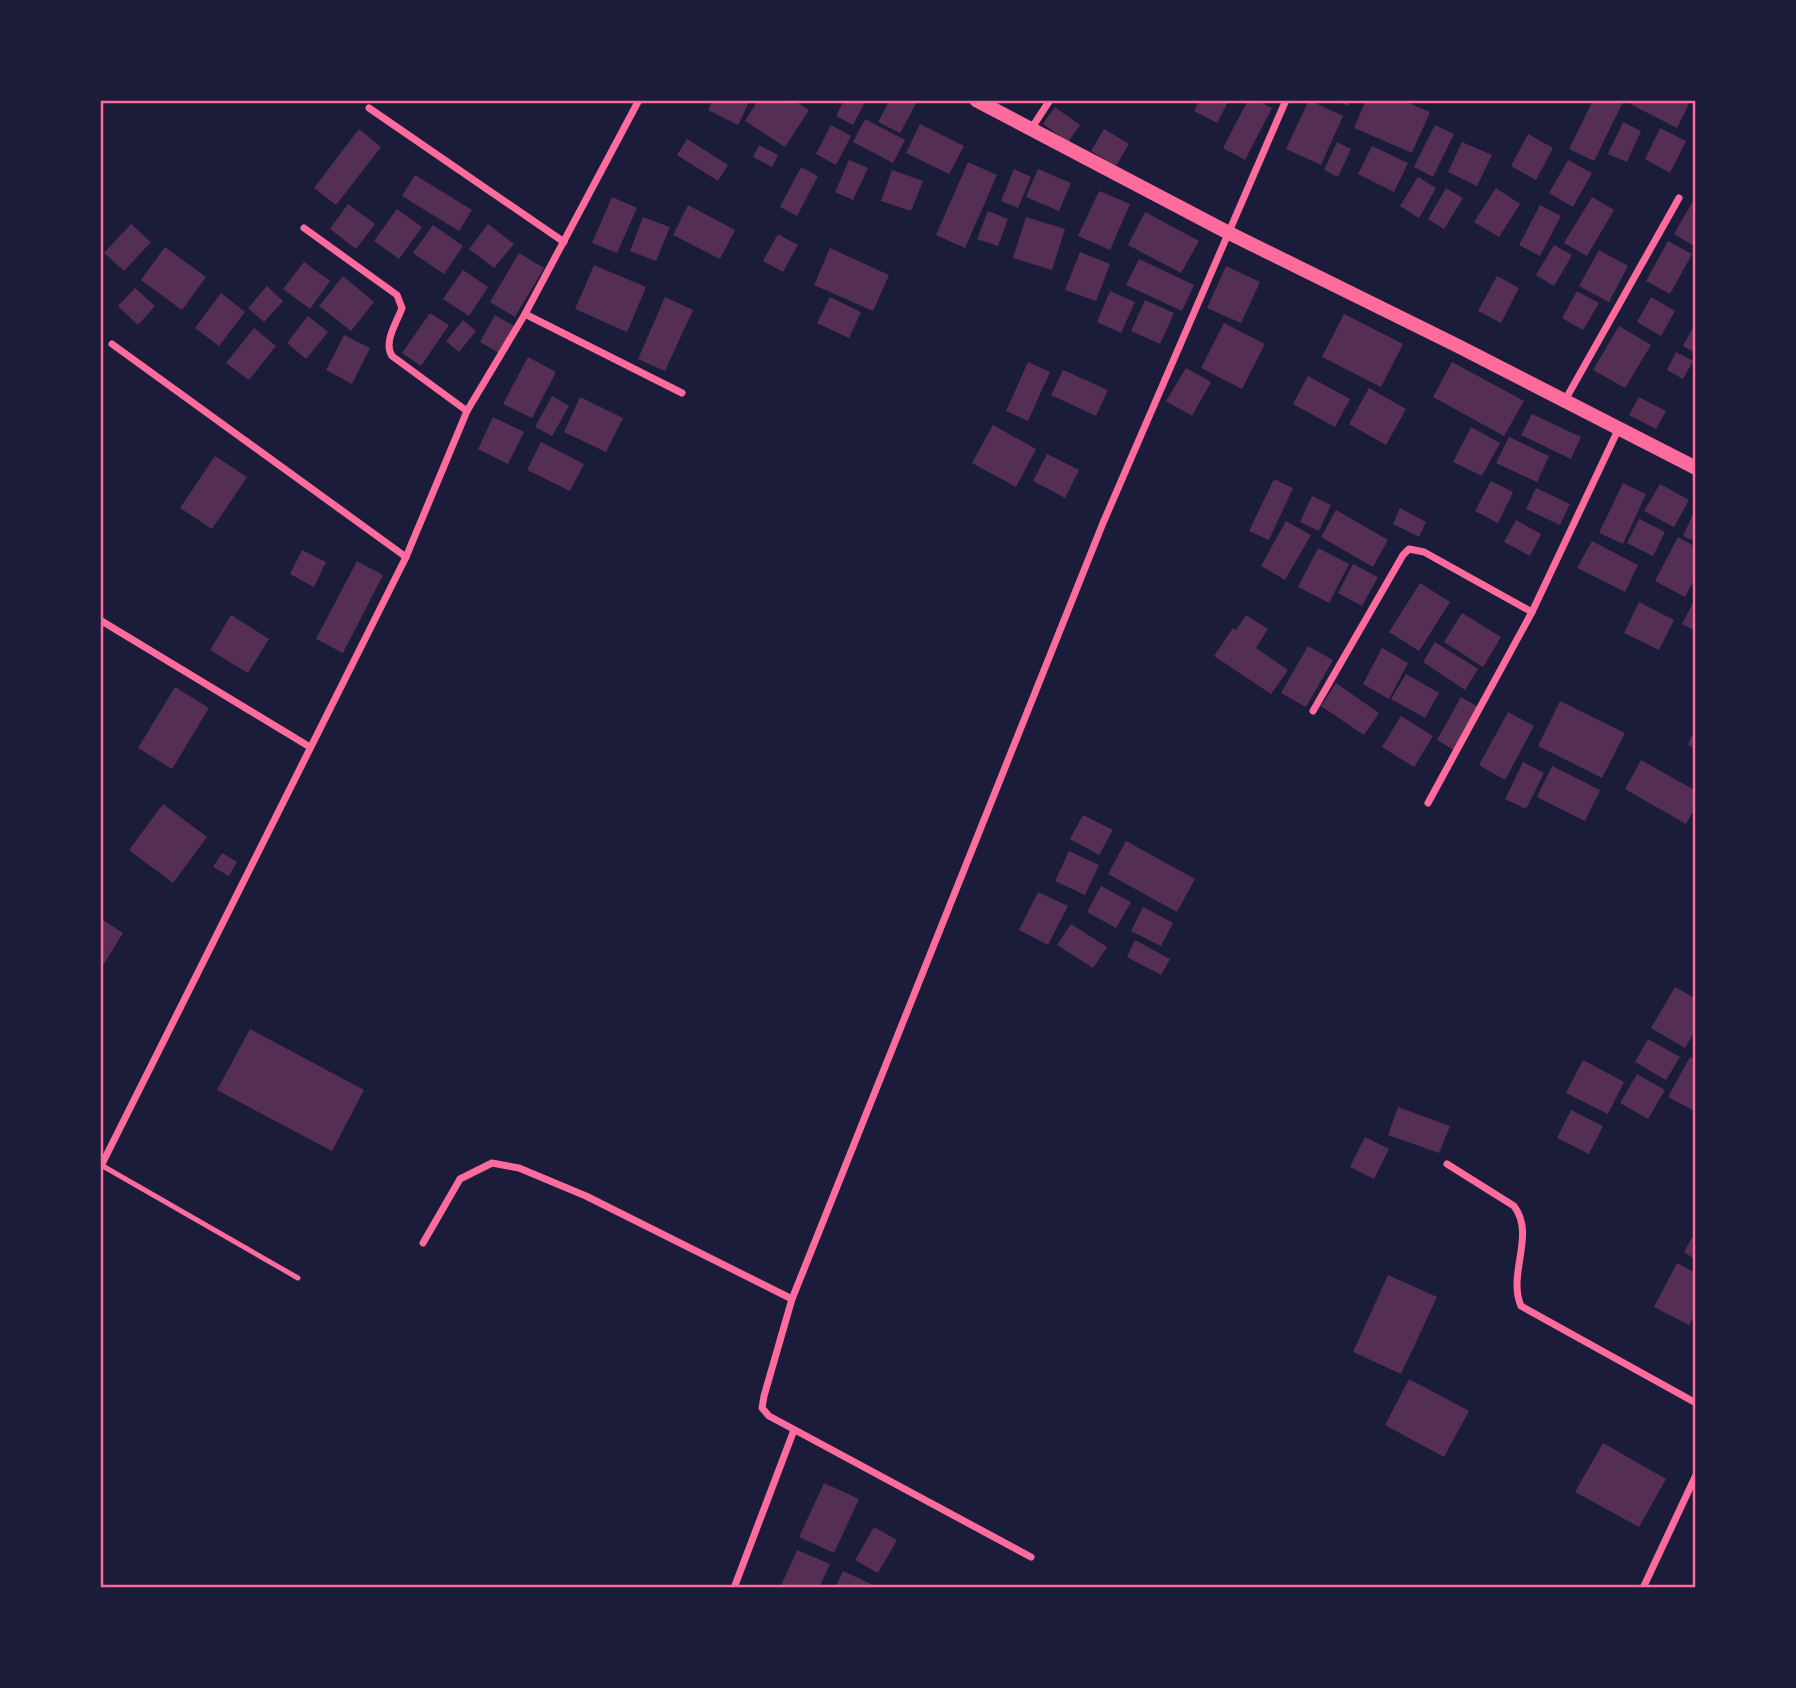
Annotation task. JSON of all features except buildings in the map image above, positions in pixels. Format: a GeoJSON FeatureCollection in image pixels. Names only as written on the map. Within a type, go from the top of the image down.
{"type":"FeatureCollection","features":[{"type":"Feature","properties":{"kind":"main road"},"geometry":{"type":"LineString","coordinates":[[976,100],[1227,232],[1696,468]]}},
{"type":"Feature","properties":{"kind":"street"},"geometry":{"type":"LineString","coordinates":[[100,1166],[406,557],[467,411],[525,314],[639,100]]}},
{"type":"Feature","properties":{"kind":"street"},"geometry":{"type":"LineString","coordinates":[[1031,129],[1050,100]]}},
{"type":"Feature","properties":{"kind":"street"},"geometry":{"type":"LineString","coordinates":[[1031,1557],[769,1416],[762,1408],[764,1396],[792,1299],[1103,523],[1286,100]]}},
{"type":"Feature","properties":{"kind":"street"},"geometry":{"type":"LineString","coordinates":[[369,108],[564,242]]}},
{"type":"Feature","properties":{"kind":"street"},"geometry":{"type":"LineString","coordinates":[[1563,402],[1679,198]]}},
{"type":"Feature","properties":{"kind":"street"},"geometry":{"type":"LineString","coordinates":[[304,228],[397,295],[402,308],[388,351],[467,411]]}},
{"type":"Feature","properties":{"kind":"street"},"geometry":{"type":"LineString","coordinates":[[525,314],[682,393]]}},
{"type":"Feature","properties":{"kind":"street"},"geometry":{"type":"LineString","coordinates":[[112,344],[406,557]]}},
{"type":"Feature","properties":{"kind":"street"},"geometry":{"type":"LineString","coordinates":[[1428,803],[1532,612],[1618,430]]}},
{"type":"Feature","properties":{"kind":"street"},"geometry":{"type":"LineString","coordinates":[[1313,711],[1409,548],[1424,552],[1532,612]]}},
{"type":"Feature","properties":{"kind":"street"},"geometry":{"type":"LineString","coordinates":[[100,620],[310,747]]}},
{"type":"Feature","properties":{"kind":"street"},"geometry":{"type":"LineString","coordinates":[[424,1243],[460,1179],[492,1164],[519,1168],[586,1196],[792,1299]]}},
{"type":"Feature","properties":{"kind":"street"},"geometry":{"type":"LineString","coordinates":[[1447,1164],[1514,1206],[1521,1215],[1523,1227],[1516,1294],[1521,1307],[1696,1403]]}},
{"type":"Feature","properties":{"kind":"street"},"geometry":{"type":"LineString","coordinates":[[734,1588],[794,1430]]}},
{"type":"Feature","properties":{"kind":"street"},"geometry":{"type":"LineString","coordinates":[[1643,1588],[1696,1475]]}},
{"type":"Feature","properties":{"kind":"lane"},"geometry":{"type":"LineString","coordinates":[[100,1166],[298,1278]]}}]}
